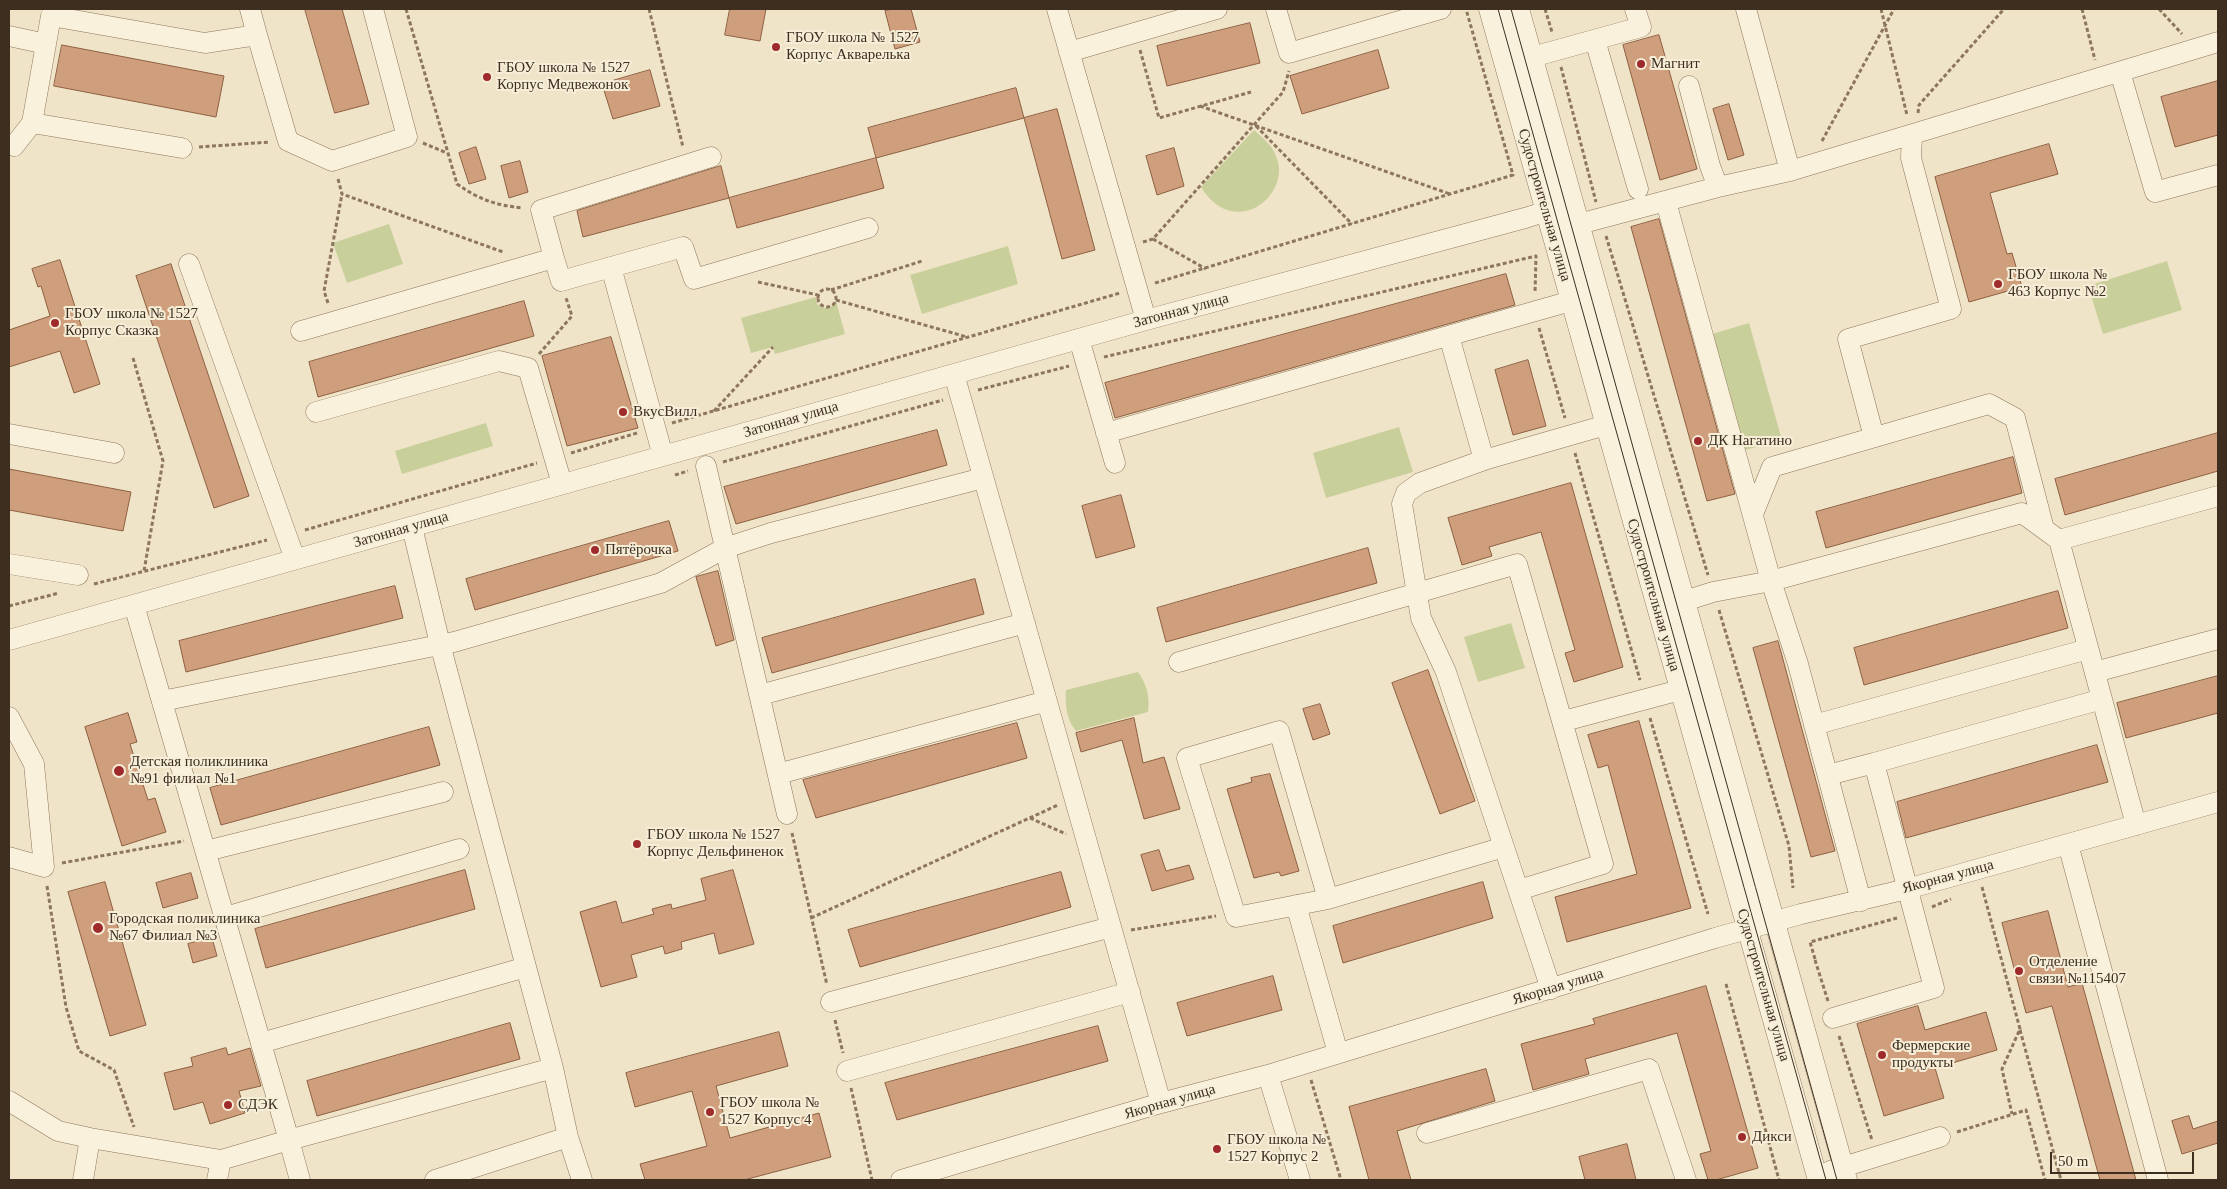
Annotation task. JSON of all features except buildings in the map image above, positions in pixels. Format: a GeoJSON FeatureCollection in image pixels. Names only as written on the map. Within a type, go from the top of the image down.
{"type":"FeatureCollection","features":[{"type":"Feature","properties":{"kind":"street"},"geometry":{"type":"LineString","coordinates":[[250,9],[288,141],[332,161],[407,137],[373,9]]}},
{"type":"Feature","properties":{"kind":"street"},"geometry":{"type":"LineString","coordinates":[[1057,9],[1146,320]]}},
{"type":"Feature","properties":{"kind":"street"},"geometry":{"type":"LineString","coordinates":[[1069,52],[1217,9]]}},
{"type":"Feature","properties":{"kind":"street"},"geometry":{"type":"LineString","coordinates":[[1276,9],[1289,52],[1441,9]]}},
{"type":"Feature","properties":{"kind":"street","name":"Судостроительная улица"},"geometry":{"type":"LineString","coordinates":[[1489,9],[1560,207],[1579,224],[1671,606],[1761,925],[1817,1178]]}},
{"type":"Feature","properties":{"kind":"street"},"geometry":{"type":"LineString","coordinates":[[1504,9],[1671,606],[1713,592],[1771,580],[2022,513],[2052,535],[2218,496]]}},
{"type":"Feature","properties":{"kind":"street","name":"Судостроительная улица"},"geometry":{"type":"LineString","coordinates":[[1519,9],[1532,57],[1560,207],[1571,302],[1606,425],[1671,606],[1680,690],[1845,1173]]}},
{"type":"Feature","properties":{"kind":"street"},"geometry":{"type":"LineString","coordinates":[[1532,57],[1641,27],[1635,9]]}},
{"type":"Feature","properties":{"kind":"street"},"geometry":{"type":"LineString","coordinates":[[1746,9],[1799,168]]}},
{"type":"Feature","properties":{"kind":"street"},"geometry":{"type":"LineString","coordinates":[[9,145],[14,146],[32,123],[51,16],[205,43],[257,35]]}},
{"type":"Feature","properties":{"kind":"street"},"geometry":{"type":"LineString","coordinates":[[9,36],[46,44]]}},
{"type":"Feature","properties":{"kind":"street"},"geometry":{"type":"LineString","coordinates":[[1594,40],[1638,189]]}},
{"type":"Feature","properties":{"kind":"street"},"geometry":{"type":"LineString","coordinates":[[1579,224],[1718,187],[1799,168],[2218,42]]}},
{"type":"Feature","properties":{"kind":"street"},"geometry":{"type":"LineString","coordinates":[[2120,72],[2155,192],[2218,175]]}},
{"type":"Feature","properties":{"kind":"street"},"geometry":{"type":"LineString","coordinates":[[1690,86],[1710,166],[1718,187]]}},
{"type":"Feature","properties":{"kind":"street"},"geometry":{"type":"LineString","coordinates":[[32,123],[182,148]]}},
{"type":"Feature","properties":{"kind":"street"},"geometry":{"type":"LineString","coordinates":[[1874,437],[1848,339],[1951,308],[1911,158],[1912,135]]}},
{"type":"Feature","properties":{"kind":"street"},"geometry":{"type":"LineString","coordinates":[[712,157],[541,210],[545,261],[562,281],[683,248],[694,279],[868,228]]}},
{"type":"Feature","properties":{"kind":"street"},"geometry":{"type":"LineString","coordinates":[[1666,202],[1752,514],[1814,724],[1861,901]]}},
{"type":"Feature","properties":{"kind":"street","name":"Затонная улица"},"geometry":{"type":"LineString","coordinates":[[9,640],[1146,320],[1560,207]]}},
{"type":"Feature","properties":{"kind":"street"},"geometry":{"type":"LineString","coordinates":[[301,331],[545,261]]}},
{"type":"Feature","properties":{"kind":"street"},"geometry":{"type":"LineString","coordinates":[[189,264],[295,559]]}},
{"type":"Feature","properties":{"kind":"street"},"geometry":{"type":"LineString","coordinates":[[612,267],[663,456]]}},
{"type":"Feature","properties":{"kind":"street"},"geometry":{"type":"LineString","coordinates":[[1106,433],[1571,302]]}},
{"type":"Feature","properties":{"kind":"street"},"geometry":{"type":"LineString","coordinates":[[1449,336],[1484,460]]}},
{"type":"Feature","properties":{"kind":"street"},"geometry":{"type":"LineString","coordinates":[[1079,339],[1115,463]]}},
{"type":"Feature","properties":{"kind":"street"},"geometry":{"type":"LineString","coordinates":[[316,412],[499,361],[528,368],[562,484]]}},
{"type":"Feature","properties":{"kind":"street"},"geometry":{"type":"LineString","coordinates":[[954,374],[1161,1103]]}},
{"type":"Feature","properties":{"kind":"street"},"geometry":{"type":"LineString","coordinates":[[1752,514],[1772,467],[1989,404],[2016,418],[2095,672],[2136,825]]}},
{"type":"Feature","properties":{"kind":"street"},"geometry":{"type":"LineString","coordinates":[[1551,989],[1446,672],[1421,618],[1402,504],[1406,493],[1420,482],[1484,460],[1606,425]]}},
{"type":"Feature","properties":{"kind":"street"},"geometry":{"type":"LineString","coordinates":[[9,434],[114,453]]}},
{"type":"Feature","properties":{"kind":"street"},"geometry":{"type":"LineString","coordinates":[[706,466],[787,814]]}},
{"type":"Feature","properties":{"kind":"street"},"geometry":{"type":"LineString","coordinates":[[162,701],[440,644],[661,583],[725,548],[771,533],[983,478]]}},
{"type":"Feature","properties":{"kind":"street"},"geometry":{"type":"LineString","coordinates":[[412,526],[440,644],[507,902],[553,1068],[568,1137],[582,1180]]}},
{"type":"Feature","properties":{"kind":"street"},"geometry":{"type":"LineString","coordinates":[[9,564],[77,584]]}},
{"type":"Feature","properties":{"kind":"street"},"geometry":{"type":"LineString","coordinates":[[1180,662],[1517,564],[1564,722],[1603,864],[1518,890]]}},
{"type":"Feature","properties":{"kind":"street"},"geometry":{"type":"LineString","coordinates":[[134,604],[300,1180]]}},
{"type":"Feature","properties":{"kind":"street"},"geometry":{"type":"LineString","coordinates":[[760,695],[1024,623]]}},
{"type":"Feature","properties":{"kind":"street"},"geometry":{"type":"LineString","coordinates":[[2095,672],[2218,639]]}},
{"type":"Feature","properties":{"kind":"street"},"geometry":{"type":"LineString","coordinates":[[1814,724],[2088,649]]}},
{"type":"Feature","properties":{"kind":"street"},"geometry":{"type":"LineString","coordinates":[[1564,722],[1680,690]]}},
{"type":"Feature","properties":{"kind":"street"},"geometry":{"type":"LineString","coordinates":[[1828,775],[2102,699]]}},
{"type":"Feature","properties":{"kind":"street"},"geometry":{"type":"LineString","coordinates":[[778,774],[1047,702]]}},
{"type":"Feature","properties":{"kind":"street"},"geometry":{"type":"LineString","coordinates":[[9,716],[34,764],[44,867],[9,858]]}},
{"type":"Feature","properties":{"kind":"street"},"geometry":{"type":"LineString","coordinates":[[1328,899],[1279,731],[1187,758],[1233,913],[1236,917],[1328,899],[1504,847]]}},
{"type":"Feature","properties":{"kind":"street"},"geometry":{"type":"LineString","coordinates":[[1833,1018],[1934,988],[1874,763]]}},
{"type":"Feature","properties":{"kind":"street"},"geometry":{"type":"LineString","coordinates":[[204,845],[443,792]]}},
{"type":"Feature","properties":{"kind":"street","name":"Якорная улица"},"geometry":{"type":"LineString","coordinates":[[901,1180],[1161,1103],[1268,1075],[1761,925],[1907,889],[2218,802]]}},
{"type":"Feature","properties":{"kind":"street"},"geometry":{"type":"LineString","coordinates":[[2068,844],[2158,1180]]}},
{"type":"Feature","properties":{"kind":"street"},"geometry":{"type":"LineString","coordinates":[[224,917],[459,849]]}},
{"type":"Feature","properties":{"kind":"street"},"geometry":{"type":"LineString","coordinates":[[1296,905],[1338,1053]]}},
{"type":"Feature","properties":{"kind":"street"},"geometry":{"type":"LineString","coordinates":[[831,1002],[1112,930]]}},
{"type":"Feature","properties":{"kind":"street"},"geometry":{"type":"LineString","coordinates":[[261,1043],[526,967]]}},
{"type":"Feature","properties":{"kind":"street"},"geometry":{"type":"LineString","coordinates":[[847,1071],[1130,992]]}},
{"type":"Feature","properties":{"kind":"street"},"geometry":{"type":"LineString","coordinates":[[9,1101],[58,1131],[221,1160],[553,1068]]}},
{"type":"Feature","properties":{"kind":"street"},"geometry":{"type":"LineString","coordinates":[[1427,1133],[1650,1069],[1686,1180]]}},
{"type":"Feature","properties":{"kind":"street"},"geometry":{"type":"LineString","coordinates":[[1268,1075],[1300,1180]]}},
{"type":"Feature","properties":{"kind":"street"},"geometry":{"type":"LineString","coordinates":[[435,1180],[568,1137]]}},
{"type":"Feature","properties":{"kind":"street"},"geometry":{"type":"LineString","coordinates":[[1817,1178],[1845,1173],[1877,1157],[1940,1137]]}},
{"type":"Feature","properties":{"kind":"street"},"geometry":{"type":"LineString","coordinates":[[83,1180],[90,1138]]}},
{"type":"Feature","properties":{"kind":"street"},"geometry":{"type":"LineString","coordinates":[[217,1180],[221,1160]]}},
{"type":"Feature","properties":{"kind":"path"},"geometry":{"type":"LineString","coordinates":[[406,9],[457,184],[473,196],[494,205],[541,210]]}},
{"type":"Feature","properties":{"kind":"path"},"geometry":{"type":"LineString","coordinates":[[649,9],[688,164]]}},
{"type":"Feature","properties":{"kind":"path"},"geometry":{"type":"LineString","coordinates":[[9,606],[77,584],[144,571],[287,535],[1206,269],[1513,175],[1466,9]]}},
{"type":"Feature","properties":{"kind":"path"},"geometry":{"type":"LineString","coordinates":[[1545,9],[1600,218],[1789,846],[1793,888]]}},
{"type":"Feature","properties":{"kind":"path"},"geometry":{"type":"LineString","coordinates":[[1881,9],[1912,135]]}},
{"type":"Feature","properties":{"kind":"path"},"geometry":{"type":"LineString","coordinates":[[1799,168],[1894,9]]}},
{"type":"Feature","properties":{"kind":"path"},"geometry":{"type":"LineString","coordinates":[[1912,135],[1919,105],[2004,9]]}},
{"type":"Feature","properties":{"kind":"path"},"geometry":{"type":"LineString","coordinates":[[2082,9],[2100,78]]}},
{"type":"Feature","properties":{"kind":"path"},"geometry":{"type":"LineString","coordinates":[[2159,9],[2196,49]]}},
{"type":"Feature","properties":{"kind":"path"},"geometry":{"type":"LineString","coordinates":[[1136,33],[1159,118],[1251,92]]}},
{"type":"Feature","properties":{"kind":"path"},"geometry":{"type":"LineString","coordinates":[[1126,249],[1153,239],[1256,126],[1283,92],[1294,51]]}},
{"type":"Feature","properties":{"kind":"path"},"geometry":{"type":"LineString","coordinates":[[1200,106],[1451,194]]}},
{"type":"Feature","properties":{"kind":"path"},"geometry":{"type":"LineString","coordinates":[[1256,126],[1352,224]]}},
{"type":"Feature","properties":{"kind":"path"},"geometry":{"type":"LineString","coordinates":[[407,137],[448,153]]}},
{"type":"Feature","properties":{"kind":"path"},"geometry":{"type":"LineString","coordinates":[[182,148],[288,141]]}},
{"type":"Feature","properties":{"kind":"path"},"geometry":{"type":"LineString","coordinates":[[332,161],[342,194],[324,291],[333,322]]}},
{"type":"Feature","properties":{"kind":"path"},"geometry":{"type":"LineString","coordinates":[[342,194],[545,261]]}},
{"type":"Feature","properties":{"kind":"path"},"geometry":{"type":"LineString","coordinates":[[1153,239],[1206,269]]}},
{"type":"Feature","properties":{"kind":"path"},"geometry":{"type":"LineString","coordinates":[[706,466],[1085,361],[1536,256],[1535,313],[1708,914]]}},
{"type":"Feature","properties":{"kind":"path"},"geometry":{"type":"LineString","coordinates":[[818,295],[825,289],[831,290],[922,261]]}},
{"type":"Feature","properties":{"kind":"path"},"geometry":{"type":"LineString","coordinates":[[528,368],[572,316],[562,281]]}},
{"type":"Feature","properties":{"kind":"path"},"geometry":{"type":"LineString","coordinates":[[754,281],[818,295]]}},
{"type":"Feature","properties":{"kind":"path"},"geometry":{"type":"LineString","coordinates":[[831,290],[835,294],[836,300]]}},
{"type":"Feature","properties":{"kind":"path"},"geometry":{"type":"LineString","coordinates":[[818,295],[819,304],[824,307],[830,307],[836,300]]}},
{"type":"Feature","properties":{"kind":"path"},"geometry":{"type":"LineString","coordinates":[[836,300],[967,337]]}},
{"type":"Feature","properties":{"kind":"path"},"geometry":{"type":"LineString","coordinates":[[714,411],[773,347]]}},
{"type":"Feature","properties":{"kind":"path"},"geometry":{"type":"LineString","coordinates":[[133,358],[163,461],[144,571]]}},
{"type":"Feature","properties":{"kind":"path"},"geometry":{"type":"LineString","coordinates":[[812,918],[1074,798]]}},
{"type":"Feature","properties":{"kind":"path"},"geometry":{"type":"LineString","coordinates":[[1030,818],[1087,844]]}},
{"type":"Feature","properties":{"kind":"path"},"geometry":{"type":"LineString","coordinates":[[140,1146],[114,1070],[79,1051],[66,1007],[44,867],[204,845]]}},
{"type":"Feature","properties":{"kind":"path"},"geometry":{"type":"LineString","coordinates":[[1982,886],[2061,1180]]}},
{"type":"Feature","properties":{"kind":"path"},"geometry":{"type":"LineString","coordinates":[[1112,930],[1233,913]]}},
{"type":"Feature","properties":{"kind":"path"},"geometry":{"type":"LineString","coordinates":[[1877,1157],[1810,942],[1915,913]]}},
{"type":"Feature","properties":{"kind":"path"},"geometry":{"type":"LineString","coordinates":[[1726,984],[1779,1180]]}},
{"type":"Feature","properties":{"kind":"path"},"geometry":{"type":"LineString","coordinates":[[2012,1114],[2002,1069],[2020,1029]]}},
{"type":"Feature","properties":{"kind":"path"},"geometry":{"type":"LineString","coordinates":[[1306,1063],[1341,1180]]}},
{"type":"Feature","properties":{"kind":"path"},"geometry":{"type":"LineString","coordinates":[[1940,1137],[2026,1110],[2045,1180]]}},
{"type":"Feature","properties":{"kind":"green space"},"geometry":{"type":"Polygon","coordinates":[[[1254,130],[1270,145],[1276,156],[1279,170],[1276,185],[1269,197],[1258,206],[1244,211],[1229,211],[1215,203],[1201,187],[1254,130]]]}},
{"type":"Feature","properties":{"kind":"green space"},"geometry":{"type":"Polygon","coordinates":[[[389,224],[403,264],[347,283],[333,243],[389,224]]]}},
{"type":"Feature","properties":{"kind":"green space"},"geometry":{"type":"Polygon","coordinates":[[[1008,246],[1018,284],[922,314],[910,275],[1008,246]]]}},
{"type":"Feature","properties":{"kind":"green space"},"geometry":{"type":"Polygon","coordinates":[[[2167,261],[2182,310],[2103,334],[2088,286],[2167,261]]]}},
{"type":"Feature","properties":{"kind":"green space"},"geometry":{"type":"Polygon","coordinates":[[[816,297],[817,304],[823,308],[830,308],[836,301],[845,334],[775,354],[773,347],[751,353],[741,318],[816,297]]]}},
{"type":"Feature","properties":{"kind":"green space"},"geometry":{"type":"Polygon","coordinates":[[[1749,323],[1782,440],[1745,450],[1712,334],[1749,323]]]}},
{"type":"Feature","properties":{"kind":"green space"},"geometry":{"type":"Polygon","coordinates":[[[486,423],[493,446],[402,474],[395,451],[486,423]]]}},
{"type":"Feature","properties":{"kind":"green space"},"geometry":{"type":"Polygon","coordinates":[[[1399,427],[1413,472],[1326,498],[1313,453],[1399,427]]]}},
{"type":"Feature","properties":{"kind":"green space"},"geometry":{"type":"Polygon","coordinates":[[[1511,623],[1525,668],[1478,682],[1464,637],[1511,623]]]}},
{"type":"Feature","properties":{"kind":"green space"},"geometry":{"type":"Polygon","coordinates":[[[1138,672],[1144,681],[1147,691],[1149,701],[1148,712],[1076,731],[1070,722],[1067,711],[1066,690],[1138,672]]]}},
{"type":"Feature","properties":{"kind":"tram line"},"geometry":{"type":"LineString","coordinates":[[1498,9],[1826,1180]]}},
{"type":"Feature","properties":{"kind":"tram line"},"geometry":{"type":"LineString","coordinates":[[1511,9],[1837,1180]]}},
{"type":"Feature","properties":{"kind":"place","name":"ГБОУ школа № 1527 Корпус Акварелька"},"geometry":{"type":"Point","coordinates":[776,47]}},
{"type":"Feature","properties":{"kind":"place","name":"Магнит"},"geometry":{"type":"Point","coordinates":[1641,64]}},
{"type":"Feature","properties":{"kind":"place","name":"ГБОУ школа № 1527 Корпус Медвежонок"},"geometry":{"type":"Point","coordinates":[487,77]}},
{"type":"Feature","properties":{"kind":"place","name":"ГБОУ школа № 463 Корпус №2"},"geometry":{"type":"Point","coordinates":[1998,284]}},
{"type":"Feature","properties":{"kind":"place","name":"ГБОУ школа № 1527 Корпус Сказка"},"geometry":{"type":"Point","coordinates":[55,323]}},
{"type":"Feature","properties":{"kind":"place","name":"ВкусВилл"},"geometry":{"type":"Point","coordinates":[623,412]}},
{"type":"Feature","properties":{"kind":"place","name":"ДК Нагатино"},"geometry":{"type":"Point","coordinates":[1698,441]}},
{"type":"Feature","properties":{"kind":"place","name":"Пятёрочка"},"geometry":{"type":"Point","coordinates":[595,550]}},
{"type":"Feature","properties":{"kind":"place","name":"Детская поликлиника №91 филиал №1"},"geometry":{"type":"Point","coordinates":[119,771]}},
{"type":"Feature","properties":{"kind":"place","name":"ГБОУ школа № 1527 Корпус Дельфиненок"},"geometry":{"type":"Point","coordinates":[637,844]}},
{"type":"Feature","properties":{"kind":"place","name":"Городская поликлиника №67 Филиал №3"},"geometry":{"type":"Point","coordinates":[98,928]}},
{"type":"Feature","properties":{"kind":"place","name":"Отделение связи №115407"},"geometry":{"type":"Point","coordinates":[2019,971]}},
{"type":"Feature","properties":{"kind":"place","name":"Фермерские продукты"},"geometry":{"type":"Point","coordinates":[1882,1055]}},
{"type":"Feature","properties":{"kind":"place","name":"СДЭК"},"geometry":{"type":"Point","coordinates":[228,1105]}},
{"type":"Feature","properties":{"kind":"place","name":"ГБОУ школа № 1527 Корпус 4"},"geometry":{"type":"Point","coordinates":[710,1112]}},
{"type":"Feature","properties":{"kind":"place","name":"Дикси"},"geometry":{"type":"Point","coordinates":[1742,1137]}},
{"type":"Feature","properties":{"kind":"place","name":"ГБОУ школа № 1527 Корпус 2"},"geometry":{"type":"Point","coordinates":[1217,1149]}}]}
